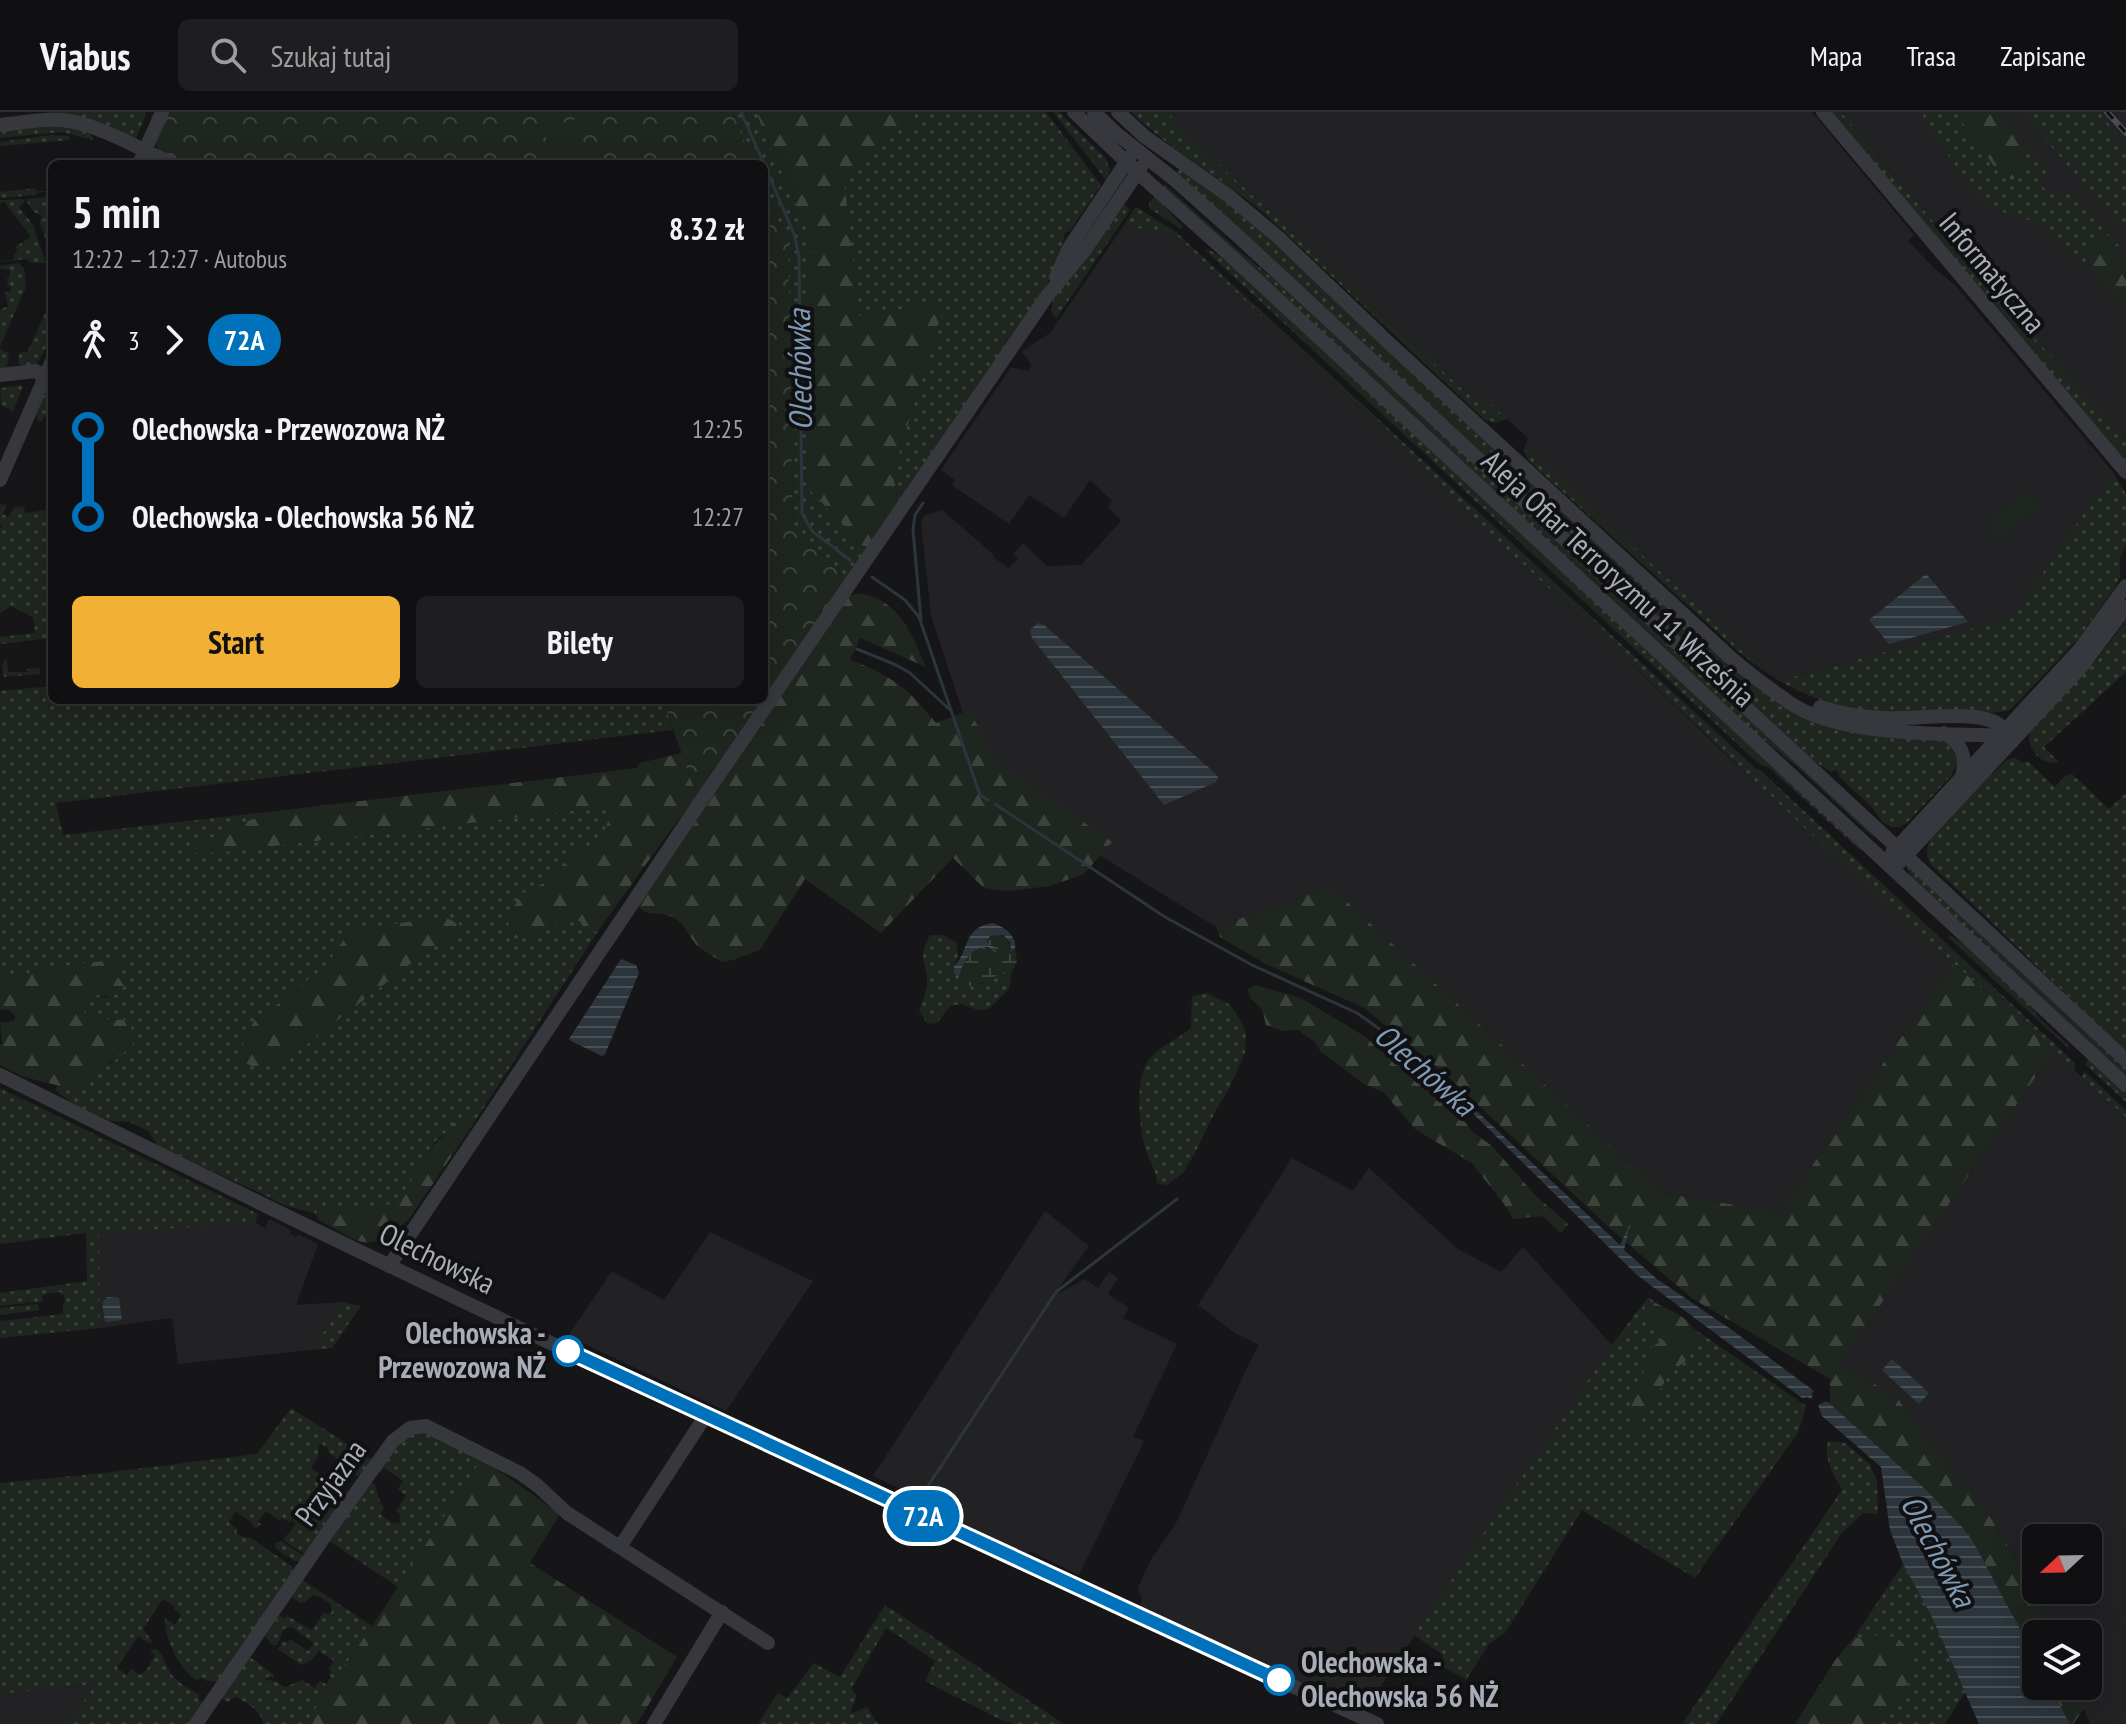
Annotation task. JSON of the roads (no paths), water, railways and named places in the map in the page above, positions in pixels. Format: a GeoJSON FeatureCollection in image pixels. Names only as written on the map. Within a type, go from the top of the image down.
{"type":"FeatureCollection","features":[{"type":"Feature","properties":{"kind":"street"},"geometry":{"type":"LineString","coordinates":[[0,125],[69,121],[93,128],[142,158],[162,112]]}},
{"type":"Feature","properties":{"kind":"street","name":"Aleja Ofiar Terroryzmu 11 Września"},"geometry":{"type":"LineString","coordinates":[[1074,112],[2126,1085]]}},
{"type":"Feature","properties":{"kind":"street","name":"Aleja Ofiar Terroryzmu 11 Września"},"geometry":{"type":"LineString","coordinates":[[1094,112],[1239,237],[2126,1060]]}},
{"type":"Feature","properties":{"kind":"street"},"geometry":{"type":"LineString","coordinates":[[1118,112],[1144,136],[1229,196],[1279,238],[1731,658],[1790,703],[1853,727],[2006,736]]}},
{"type":"Feature","properties":{"kind":"street","name":"Informatyczna"},"geometry":{"type":"LineString","coordinates":[[1823,112],[2124,473]]}},
{"type":"Feature","properties":{"kind":"street"},"geometry":{"type":"LineString","coordinates":[[768,703],[1047,296],[1084,251],[1142,153]]}},
{"type":"Feature","properties":{"kind":"street"},"geometry":{"type":"LineString","coordinates":[[0,375],[36,371],[48,381],[0,480]]}},
{"type":"Feature","properties":{"kind":"street"},"geometry":{"type":"LineString","coordinates":[[1888,865],[2006,736],[2080,649],[2126,586]]}},
{"type":"Feature","properties":{"kind":"street"},"geometry":{"type":"LineString","coordinates":[[1901,852],[1961,778],[2088,658],[2126,607]]}},
{"type":"Feature","properties":{"kind":"street"},"geometry":{"type":"LineString","coordinates":[[1778,693],[1843,714],[1880,718],[1985,719],[1995,722],[2006,736]]}},
{"type":"Feature","properties":{"kind":"street"},"geometry":{"type":"LineString","coordinates":[[389,1266],[768,704]]}},
{"type":"Feature","properties":{"kind":"street"},"geometry":{"type":"LineString","coordinates":[[1944,733],[1962,751],[1961,778]]}},
{"type":"Feature","properties":{"kind":"street","name":"Olechowska"},"geometry":{"type":"LineString","coordinates":[[0,1075],[389,1266],[1025,1564],[1377,1724]]}},
{"type":"Feature","properties":{"kind":"street"},"geometry":{"type":"LineString","coordinates":[[706,1415],[620,1547],[768,1643]]}},
{"type":"Feature","properties":{"kind":"street","name":"Przyjazna"},"geometry":{"type":"LineString","coordinates":[[196,1724],[327,1533],[393,1441],[404,1431],[418,1426],[435,1429],[520,1473],[567,1513],[620,1547]]}},
{"type":"Feature","properties":{"kind":"street"},"geometry":{"type":"LineString","coordinates":[[654,1724],[722,1612]]}},
{"type":"Feature","properties":{"kind":"water"},"geometry":{"type":"Polygon","coordinates":[[[1926,574],[1968,622],[1889,644],[1869,620],[1926,574]]]}},
{"type":"Feature","properties":{"kind":"water"},"geometry":{"type":"Polygon","coordinates":[[[1038,623],[1215,773],[1218,777],[1216,782],[1164,805],[1032,638],[1030,630],[1038,623]]]}},
{"type":"Feature","properties":{"kind":"water"},"geometry":{"type":"Polygon","coordinates":[[[992,923],[1009,932],[1015,949],[1011,951],[1010,942],[1003,935],[990,936],[987,941],[996,948],[996,954],[988,947],[975,950],[964,964],[957,982],[954,966],[971,935],[992,923]]]}},
{"type":"Feature","properties":{"kind":"water"},"geometry":{"type":"Polygon","coordinates":[[[621,959],[636,965],[639,973],[602,1056],[569,1039],[621,959]]]}},
{"type":"Feature","properties":{"kind":"water"},"geometry":{"type":"Polygon","coordinates":[[[1452,1088],[1620,1245],[1631,1222],[1624,1250],[1657,1279],[1814,1391],[1813,1396],[1810,1399],[1802,1398],[1637,1275],[1449,1090],[1452,1088]]]}},
{"type":"Feature","properties":{"kind":"water"},"geometry":{"type":"Polygon","coordinates":[[[107,1297],[119,1298],[122,1320],[105,1322],[102,1303],[107,1297]]]}},
{"type":"Feature","properties":{"kind":"water"},"geometry":{"type":"Polygon","coordinates":[[[1892,1359],[1929,1393],[1919,1404],[1882,1370],[1892,1359]]]}},
{"type":"Feature","properties":{"kind":"water"},"geometry":{"type":"Polygon","coordinates":[[[1828,1402],[1923,1487],[1963,1528],[2022,1633],[2022,1700],[2057,1700],[2070,1724],[1979,1724],[1890,1530],[1881,1467],[1822,1416],[1818,1405],[1828,1402]]]}},
{"type":"Feature","properties":{"kind":"waterway","name":"Olechówka"},"geometry":{"type":"LineString","coordinates":[[741,112],[762,160]]}},
{"type":"Feature","properties":{"kind":"waterway","name":"Olechówka"},"geometry":{"type":"LineString","coordinates":[[768,173],[794,234],[799,256],[802,513],[812,531],[850,560]]}},
{"type":"Feature","properties":{"kind":"waterway"},"geometry":{"type":"LineString","coordinates":[[921,620],[913,530],[915,515],[923,503]]}},
{"type":"Feature","properties":{"kind":"waterway","name":"Olechówka"},"geometry":{"type":"LineString","coordinates":[[872,577],[905,600],[919,617],[980,795],[988,800]]}},
{"type":"Feature","properties":{"kind":"waterway"},"geometry":{"type":"LineString","coordinates":[[857,649],[910,673],[949,709]]}},
{"type":"Feature","properties":{"kind":"waterway","name":"Olechówka"},"geometry":{"type":"LineString","coordinates":[[995,804],[1165,917],[1252,965],[1357,1013],[1406,1048],[1450,1090]]}},
{"type":"Feature","properties":{"kind":"waterway"},"geometry":{"type":"LineString","coordinates":[[909,1499],[920,1498],[1056,1292],[1177,1199]]}},
{"type":"Feature","properties":{"kind":"railway"},"geometry":{"type":"LineString","coordinates":[[2107,112],[2126,133]]}},
{"type":"Feature","properties":{"kind":"place","name":"Olechowska - Przewozowa NŻ"},"geometry":{"type":"Point","coordinates":[568,1351]}},
{"type":"Feature","properties":{"kind":"place","name":"Olechowska - Olechowska 56 NŻ"},"geometry":{"type":"Point","coordinates":[1279,1680]}}]}
